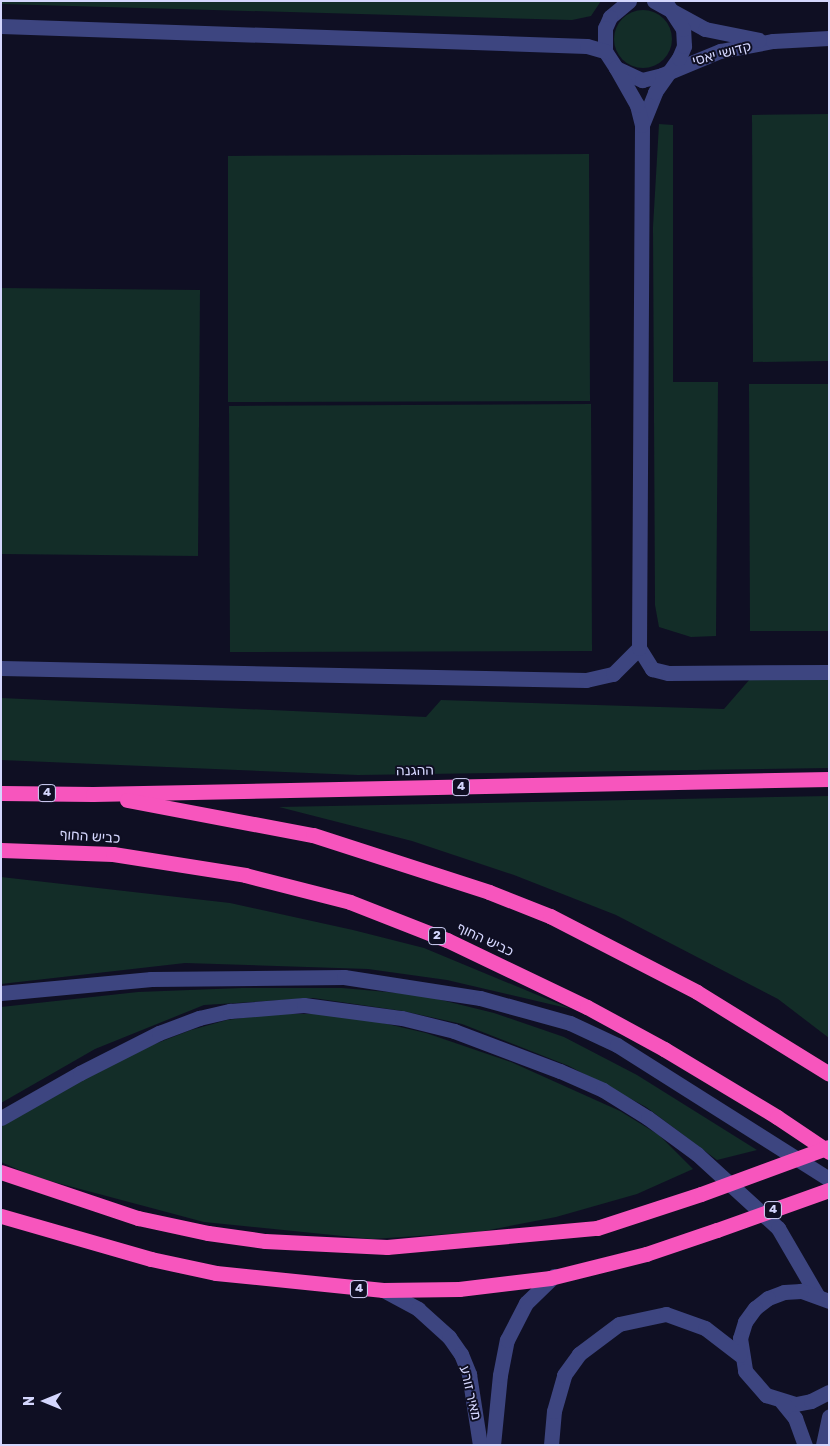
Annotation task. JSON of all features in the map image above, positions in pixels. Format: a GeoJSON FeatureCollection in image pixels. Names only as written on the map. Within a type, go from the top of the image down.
{"type":"FeatureCollection","features":[{"type":"Feature","properties":{"kind":"highway","name":"ההגנה"},"geometry":{"type":"LineString","coordinates":[[1,792],[93,794],[829,779]]}},
{"type":"Feature","properties":{"kind":"highway"},"geometry":{"type":"LineString","coordinates":[[93,794],[313,834],[489,892],[550,916],[697,992],[829,1074]]}},
{"type":"Feature","properties":{"kind":"highway","name":"כביש החוף"},"geometry":{"type":"LineString","coordinates":[[1,850],[113,854],[246,875],[350,902],[447,940],[587,1007],[681,1059],[829,1152]]}},
{"type":"Feature","properties":{"kind":"highway"},"geometry":{"type":"LineString","coordinates":[[1,1172],[138,1218],[208,1234],[265,1241],[378,1247],[496,1239],[597,1228],[701,1194],[829,1147]]}},
{"type":"Feature","properties":{"kind":"highway","name":"4"},"geometry":{"type":"LineString","coordinates":[[1,1216],[151,1259],[216,1273],[384,1290],[459,1290],[554,1276],[646,1254],[829,1190]]}},
{"type":"Feature","properties":{"kind":"street"},"geometry":{"type":"LineString","coordinates":[[618,1],[605,28],[605,51],[637,105],[642,125],[640,648],[652,669],[668,673],[829,672]]}},
{"type":"Feature","properties":{"kind":"street"},"geometry":{"type":"LineString","coordinates":[[610,17],[629,1]]}},
{"type":"Feature","properties":{"kind":"street","name":"קדושי יאסי"},"geometry":{"type":"LineString","coordinates":[[654,1],[669,6],[688,21],[720,34],[773,41]]}},
{"type":"Feature","properties":{"kind":"street"},"geometry":{"type":"LineString","coordinates":[[642,125],[655,92],[680,58],[684,40],[683,29],[669,6]]}},
{"type":"Feature","properties":{"kind":"street"},"geometry":{"type":"LineString","coordinates":[[1,26],[586,46],[605,51]]}},
{"type":"Feature","properties":{"kind":"street","name":"קדושי יאסי"},"geometry":{"type":"LineString","coordinates":[[616,68],[642,80],[662,75],[671,69],[720,51],[773,41],[829,38]]}},
{"type":"Feature","properties":{"kind":"street"},"geometry":{"type":"LineString","coordinates":[[1,668],[586,680],[613,674],[640,648]]}},
{"type":"Feature","properties":{"kind":"street"},"geometry":{"type":"LineString","coordinates":[[1,993],[151,979],[344,978],[480,998],[570,1023],[617,1045],[829,1179]]}},
{"type":"Feature","properties":{"kind":"street"},"geometry":{"type":"LineString","coordinates":[[1,1118],[80,1073],[159,1034],[207,1016],[230,1011],[304,1005],[402,1018],[454,1031],[560,1071],[603,1090],[648,1118],[697,1154],[778,1228],[823,1298]]}},
{"type":"Feature","properties":{"kind":"street","name":"מאיר זורע"},"geometry":{"type":"LineString","coordinates":[[494,1445],[500,1375],[507,1340],[526,1303],[554,1276]]}},
{"type":"Feature","properties":{"kind":"street","name":"מאיר זורע"},"geometry":{"type":"LineString","coordinates":[[384,1290],[401,1298],[436,1324],[461,1354],[472,1390],[480,1445]]}},
{"type":"Feature","properties":{"kind":"street"},"geometry":{"type":"LineString","coordinates":[[823,1298],[801,1291],[784,1292],[754,1308],[745,1322],[740,1338],[740,1355],[744,1371],[754,1385],[766,1396],[782,1402],[811,1402],[829,1392]]}},
{"type":"Feature","properties":{"kind":"street"},"geometry":{"type":"LineString","coordinates":[[551,1445],[554,1411],[564,1375],[579,1354],[619,1324],[666,1314],[705,1328],[740,1355]]}},
{"type":"Feature","properties":{"kind":"street"},"geometry":{"type":"LineString","coordinates":[[782,1402],[795,1418],[805,1445]]}},
{"type":"Feature","properties":{"kind":"street"},"geometry":{"type":"LineString","coordinates":[[823,1445],[829,1416]]}},
{"type":"Feature","properties":{"kind":"green space"},"geometry":{"type":"Polygon","coordinates":[[[1,1],[601,1],[591,16],[572,20],[1,4],[1,1]]]}},
{"type":"Feature","properties":{"kind":"green space"},"geometry":{"type":"Polygon","coordinates":[[[643,10],[654,12],[667,23],[672,39],[670,50],[659,63],[643,68],[632,66],[619,55],[614,39],[616,28],[627,15],[643,10]]]}},
{"type":"Feature","properties":{"kind":"green space"},"geometry":{"type":"Polygon","coordinates":[[[829,114],[829,361],[753,362],[752,115],[829,114]]]}},
{"type":"Feature","properties":{"kind":"green space"},"geometry":{"type":"Polygon","coordinates":[[[659,124],[673,125],[673,382],[718,382],[716,636],[691,637],[659,627],[655,605],[653,227],[659,124]]]}},
{"type":"Feature","properties":{"kind":"green space"},"geometry":{"type":"Polygon","coordinates":[[[589,154],[590,401],[228,402],[228,156],[589,154]]]}},
{"type":"Feature","properties":{"kind":"green space"},"geometry":{"type":"Polygon","coordinates":[[[1,288],[200,290],[198,556],[1,554],[1,288]]]}},
{"type":"Feature","properties":{"kind":"green space"},"geometry":{"type":"Polygon","coordinates":[[[749,384],[829,384],[829,631],[750,631],[749,384]]]}},
{"type":"Feature","properties":{"kind":"green space"},"geometry":{"type":"Polygon","coordinates":[[[591,404],[592,651],[230,652],[229,406],[591,404]]]}},
{"type":"Feature","properties":{"kind":"green space"},"geometry":{"type":"Polygon","coordinates":[[[750,679],[829,680],[829,768],[358,775],[1,760],[1,698],[426,717],[441,700],[724,709],[750,679]]]}},
{"type":"Feature","properties":{"kind":"green space"},"geometry":{"type":"Polygon","coordinates":[[[829,796],[829,1038],[778,999],[616,915],[514,875],[412,841],[279,807],[829,796]]]}},
{"type":"Feature","properties":{"kind":"green space"},"geometry":{"type":"Polygon","coordinates":[[[1,877],[230,903],[353,930],[424,948],[571,1009],[447,980],[368,969],[185,963],[1,984],[1,877]]]}},
{"type":"Feature","properties":{"kind":"green space"},"geometry":{"type":"Polygon","coordinates":[[[242,988],[342,988],[421,995],[494,1013],[564,1037],[637,1075],[757,1150],[717,1160],[646,1107],[569,1066],[462,1024],[403,1011],[313,998],[204,1005],[95,1049],[1,1103],[1,1007],[138,992],[242,988]]]}},
{"type":"Feature","properties":{"kind":"green space"},"geometry":{"type":"Polygon","coordinates":[[[272,1014],[330,1014],[370,1020],[426,1033],[511,1062],[620,1111],[659,1135],[693,1169],[637,1194],[556,1217],[479,1232],[372,1239],[204,1222],[35,1177],[1,1162],[1,1127],[52,1094],[152,1045],[191,1030],[227,1020],[272,1014]]]}}]}
